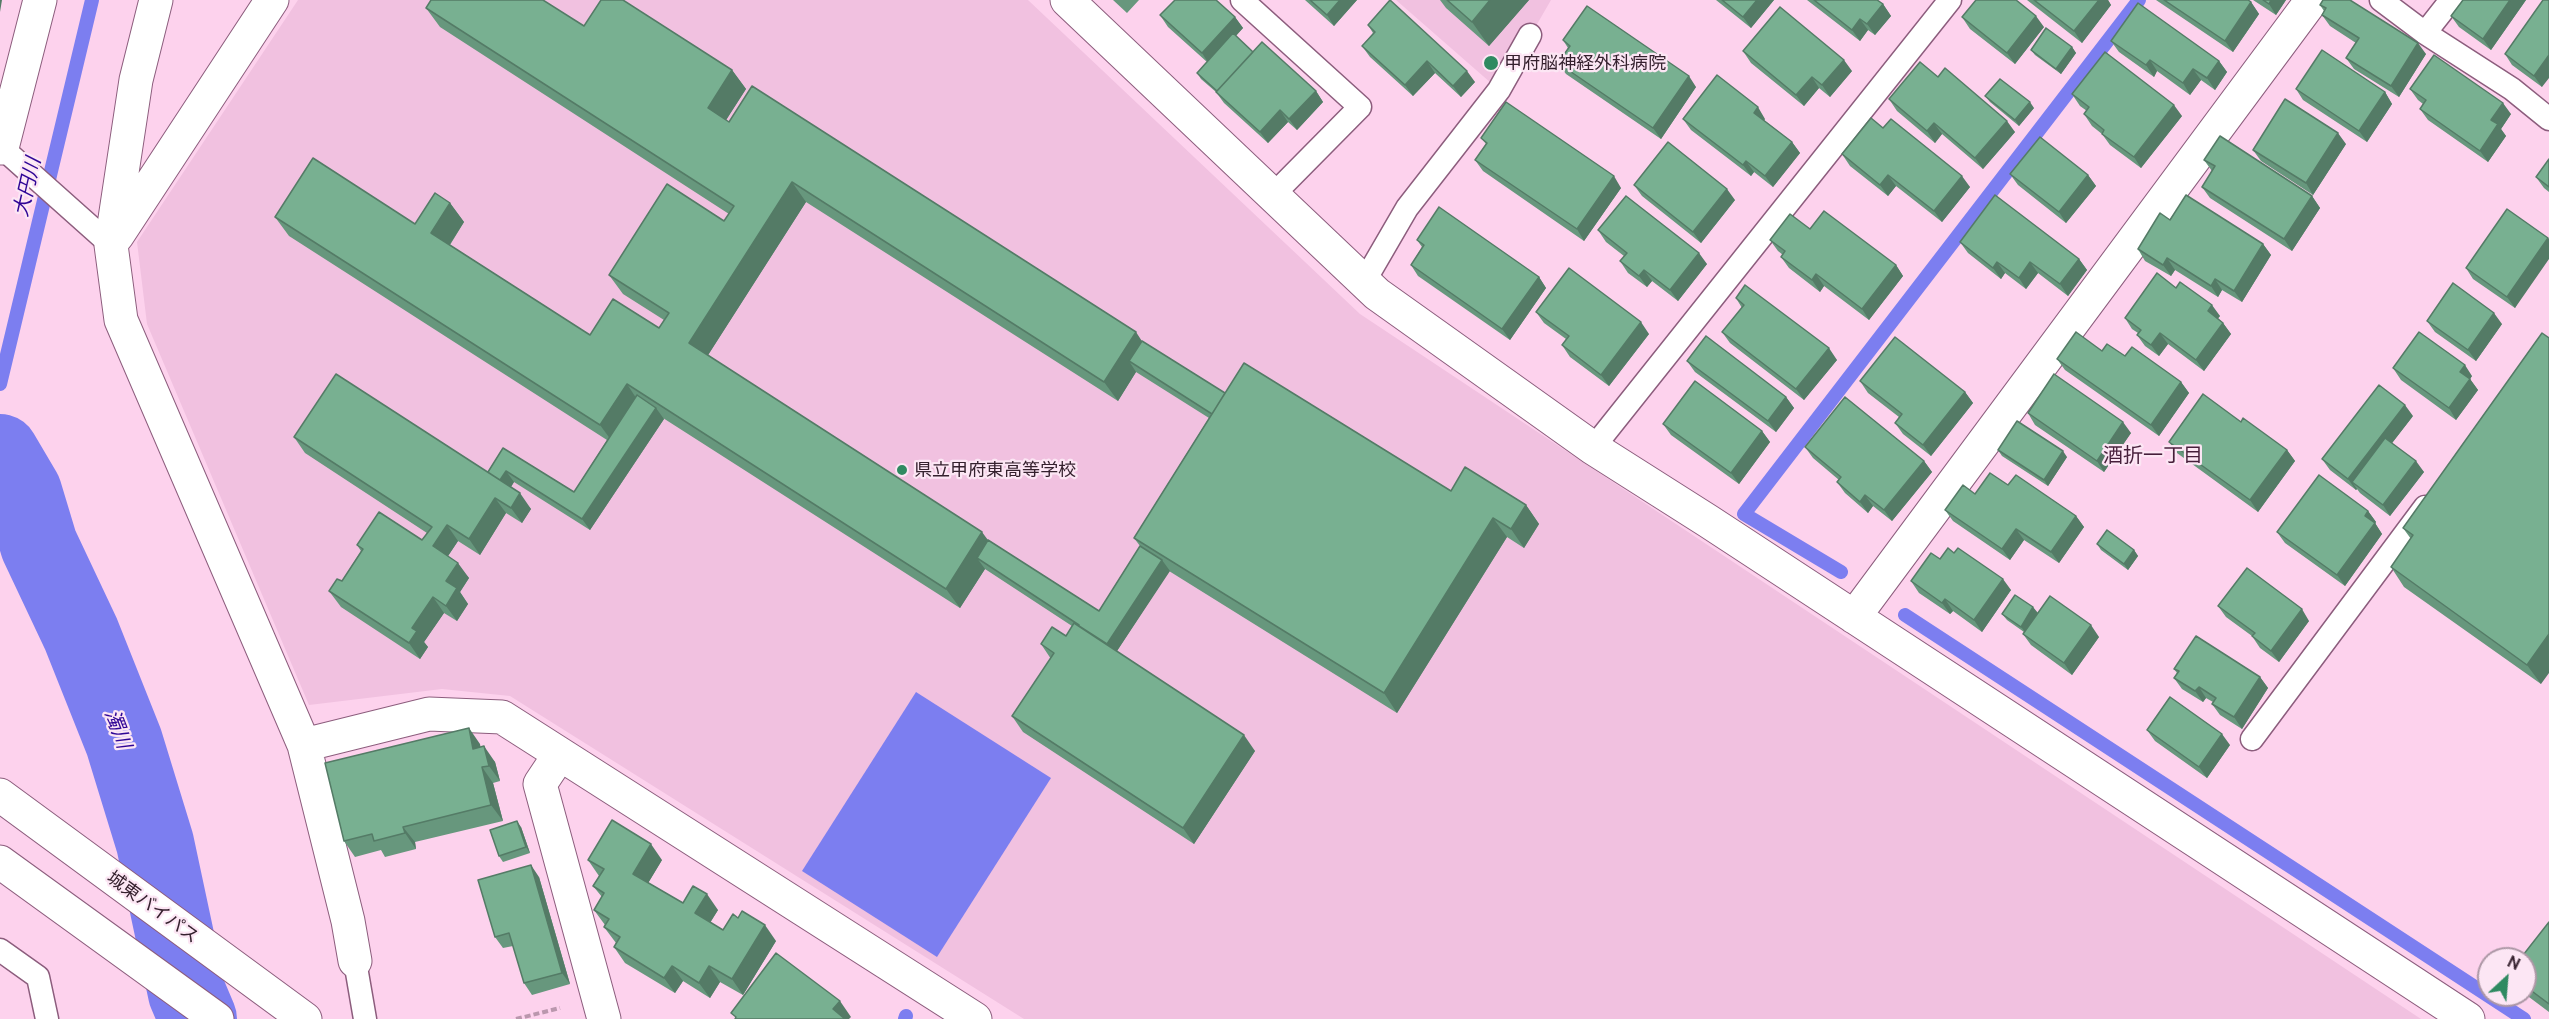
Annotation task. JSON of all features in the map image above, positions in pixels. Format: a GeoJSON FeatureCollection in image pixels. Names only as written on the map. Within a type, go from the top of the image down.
{"type":"FeatureCollection","features":[{"type":"Feature","properties":{"kind":"main road"},"geometry":{"type":"LineString","coordinates":[[8,153],[40,0]]}},
{"type":"Feature","properties":{"kind":"main road"},"geometry":{"type":"LineString","coordinates":[[156,0],[136,80],[111,245],[120,321],[304,746],[348,921],[355,962]]}},
{"type":"Feature","properties":{"kind":"main road"},"geometry":{"type":"LineString","coordinates":[[111,245],[272,0]]}},
{"type":"Feature","properties":{"kind":"main road"},"geometry":{"type":"LineString","coordinates":[[1066,0],[1364,282],[1387,301],[1593,448],[2468,1019]]}},
{"type":"Feature","properties":{"kind":"main road"},"geometry":{"type":"LineString","coordinates":[[1854,617],[2312,0]]}},
{"type":"Feature","properties":{"kind":"main road"},"geometry":{"type":"LineString","coordinates":[[304,746],[429,714],[502,717],[975,1019]]}},
{"type":"Feature","properties":{"kind":"main road"},"geometry":{"type":"LineString","coordinates":[[560,754],[540,784],[601,1008]]}},
{"type":"Feature","properties":{"kind":"main road","name":"城東バイパス"},"geometry":{"type":"LineString","coordinates":[[0,795],[305,1019]]}},
{"type":"Feature","properties":{"kind":"main road"},"geometry":{"type":"LineString","coordinates":[[0,862],[217,1019]]}},
{"type":"Feature","properties":{"kind":"lane"},"geometry":{"type":"LineString","coordinates":[[1242,0],[1360,107],[1273,195]]}},
{"type":"Feature","properties":{"kind":"lane"},"geometry":{"type":"LineString","coordinates":[[1593,448],[1950,0]]}},
{"type":"Feature","properties":{"kind":"lane"},"geometry":{"type":"LineString","coordinates":[[2380,0],[2512,89],[2549,119]]}},
{"type":"Feature","properties":{"kind":"lane"},"geometry":{"type":"LineString","coordinates":[[2426,33],[2451,0]]}},
{"type":"Feature","properties":{"kind":"lane"},"geometry":{"type":"LineString","coordinates":[[1364,282],[1407,208],[1499,90],[1530,35]]}},
{"type":"Feature","properties":{"kind":"lane"},"geometry":{"type":"LineString","coordinates":[[8,153],[111,245]]}},
{"type":"Feature","properties":{"kind":"lane"},"geometry":{"type":"LineString","coordinates":[[2252,739],[2436,492]]}},
{"type":"Feature","properties":{"kind":"lane"},"geometry":{"type":"LineString","coordinates":[[0,950],[38,976],[47,1019]]}},
{"type":"Feature","properties":{"kind":"lane"},"geometry":{"type":"LineString","coordinates":[[355,962],[365,1019]]}},
{"type":"Feature","properties":{"kind":"path"},"geometry":{"type":"LineString","coordinates":[[516,1019],[601,1008]]}},
{"type":"Feature","properties":{"kind":"shaded area","name":"県立甲府東高等学校"},"geometry":{"type":"Polygon","coordinates":[[[298,0],[1028,0],[1360,314],[2421,1019],[1024,1019],[510,696],[442,689],[309,705],[147,324],[137,242],[298,0]]]}},
{"type":"Feature","properties":{"kind":"shaded area","name":"甲府脳神経外科病院"},"geometry":{"type":"Polygon","coordinates":[[[1396,0],[1551,0],[1499,90],[1396,0]]]}},
{"type":"Feature","properties":{"kind":"shaded area"},"geometry":{"type":"Polygon","coordinates":[[[916,692],[1051,778],[937,957],[802,871],[916,692]]]}},
{"type":"Feature","properties":{"kind":"building"},"geometry":{"type":"Polygon","coordinates":[[[431,0],[543,0],[584,26],[601,0],[623,0],[732,70],[708,108],[729,122],[752,86],[1136,332],[1104,382],[792,182],[689,343],[982,532],[946,589],[627,384],[600,425],[275,217],[313,158],[415,224],[435,193],[450,203],[431,233],[590,335],[613,299],[659,328],[669,313],[609,275],[667,184],[724,221],[734,206],[426,8],[431,0]]]}},
{"type":"Feature","properties":{"kind":"building"},"geometry":{"type":"Polygon","coordinates":[[[1175,0],[1216,0],[1235,17],[1202,53],[1160,15],[1175,0]]]}},
{"type":"Feature","properties":{"kind":"building"},"geometry":{"type":"Polygon","coordinates":[[[1310,0],[1340,0],[1327,15],[1310,0]]]}},
{"type":"Feature","properties":{"kind":"building"},"geometry":{"type":"Polygon","coordinates":[[[1390,0],[1467,71],[1453,86],[1427,61],[1405,85],[1362,46],[1375,32],[1368,25],[1390,0]]]}},
{"type":"Feature","properties":{"kind":"building"},"geometry":{"type":"Polygon","coordinates":[[[1447,0],[1490,0],[1472,22],[1447,0]]]}},
{"type":"Feature","properties":{"kind":"building"},"geometry":{"type":"Polygon","coordinates":[[[1722,0],[1757,0],[1743,17],[1722,0]]]}},
{"type":"Feature","properties":{"kind":"building"},"geometry":{"type":"Polygon","coordinates":[[[1814,0],[1877,0],[1883,4],[1867,24],[1860,19],[1852,30],[1814,0]]]}},
{"type":"Feature","properties":{"kind":"building"},"geometry":{"type":"Polygon","coordinates":[[[1976,0],[2016,0],[2036,16],[2007,53],[1962,17],[1976,0]]]}},
{"type":"Feature","properties":{"kind":"building"},"geometry":{"type":"Polygon","coordinates":[[[2034,0],[2099,0],[2074,31],[2034,0]]]}},
{"type":"Feature","properties":{"kind":"building"},"geometry":{"type":"Polygon","coordinates":[[[2164,0],[2248,0],[2251,2],[2225,41],[2164,0]]]}},
{"type":"Feature","properties":{"kind":"building"},"geometry":{"type":"Polygon","coordinates":[[[2323,0],[2350,0],[2418,43],[2391,86],[2346,58],[2359,38],[2322,15],[2326,8],[2320,5],[2323,0]]]}},
{"type":"Feature","properties":{"kind":"building"},"geometry":{"type":"Polygon","coordinates":[[[2463,0],[2510,0],[2483,39],[2451,16],[2463,0]]]}},
{"type":"Feature","properties":{"kind":"building"},"geometry":{"type":"Polygon","coordinates":[[[2543,0],[2549,0],[2549,55],[2534,76],[2505,54],[2543,0]]]}},
{"type":"Feature","properties":{"kind":"building"},"geometry":{"type":"Polygon","coordinates":[[[2138,3],[2219,61],[2207,78],[2193,69],[2183,83],[2150,60],[2146,65],[2111,41],[2138,3]]]}},
{"type":"Feature","properties":{"kind":"building"},"geometry":{"type":"Polygon","coordinates":[[[1587,6],[1689,76],[1653,128],[1558,63],[1570,46],[1563,40],[1587,6]]]}},
{"type":"Feature","properties":{"kind":"building"},"geometry":{"type":"Polygon","coordinates":[[[1780,7],[1844,60],[1822,85],[1812,77],[1796,95],[1743,51],[1780,7]]]}},
{"type":"Feature","properties":{"kind":"building"},"geometry":{"type":"Polygon","coordinates":[[[2046,28],[2072,47],[2056,69],[2031,50],[2046,28]]]}},
{"type":"Feature","properties":{"kind":"building"},"geometry":{"type":"Polygon","coordinates":[[[1233,33],[1253,52],[1217,91],[1197,73],[1233,33]]]}},
{"type":"Feature","properties":{"kind":"building"},"geometry":{"type":"Polygon","coordinates":[[[1262,42],[1316,91],[1289,119],[1280,110],[1260,132],[1216,92],[1262,42]]]}},
{"type":"Feature","properties":{"kind":"building"},"geometry":{"type":"Polygon","coordinates":[[[2322,50],[2385,92],[2359,131],[2296,89],[2322,50]]]}},
{"type":"Feature","properties":{"kind":"building"},"geometry":{"type":"Polygon","coordinates":[[[2105,52],[2174,105],[2134,157],[2102,134],[2104,130],[2084,114],[2089,107],[2072,94],[2105,52]]]}},
{"type":"Feature","properties":{"kind":"building"},"geometry":{"type":"Polygon","coordinates":[[[2434,55],[2503,103],[2491,120],[2498,124],[2480,151],[2420,109],[2426,100],[2410,89],[2434,55]]]}},
{"type":"Feature","properties":{"kind":"building"},"geometry":{"type":"Polygon","coordinates":[[[1920,62],[1938,77],[1945,68],[2007,121],[1975,158],[1934,123],[1927,131],[1889,99],[1920,62]]]}},
{"type":"Feature","properties":{"kind":"building"},"geometry":{"type":"Polygon","coordinates":[[[1717,75],[1758,107],[1754,113],[1792,142],[1765,176],[1746,161],[1743,165],[1683,119],[1717,75]]]}},
{"type":"Feature","properties":{"kind":"building"},"geometry":{"type":"Polygon","coordinates":[[[2000,79],[2030,102],[2015,120],[1985,96],[2000,79]]]}},
{"type":"Feature","properties":{"kind":"building"},"geometry":{"type":"Polygon","coordinates":[[[2285,99],[2338,133],[2306,183],[2253,150],[2285,99]]]}},
{"type":"Feature","properties":{"kind":"building"},"geometry":{"type":"Polygon","coordinates":[[[1506,102],[1614,176],[1577,229],[1475,160],[1487,143],[1481,138],[1506,102]]]}},
{"type":"Feature","properties":{"kind":"building"},"geometry":{"type":"Polygon","coordinates":[[[1871,118],[1883,128],[1891,119],[1962,176],[1934,211],[1888,175],[1880,185],[1842,154],[1871,118]]]}},
{"type":"Feature","properties":{"kind":"building"},"geometry":{"type":"Polygon","coordinates":[[[2220,136],[2312,196],[2284,239],[2202,187],[2215,166],[2204,160],[2220,136]]]}},
{"type":"Feature","properties":{"kind":"building"},"geometry":{"type":"Polygon","coordinates":[[[2040,137],[2088,175],[2059,212],[2010,174],[2040,137]]]}},
{"type":"Feature","properties":{"kind":"building"},"geometry":{"type":"Polygon","coordinates":[[[1668,142],[1727,189],[1693,232],[1634,185],[1668,142]]]}},
{"type":"Feature","properties":{"kind":"building"},"geometry":{"type":"Polygon","coordinates":[[[2549,159],[2549,187],[2536,177],[2549,159]]]}},
{"type":"Feature","properties":{"kind":"building"},"geometry":{"type":"Polygon","coordinates":[[[1995,195],[2079,259],[2060,284],[2030,262],[2019,278],[1997,262],[1993,268],[1960,242],[1995,195]]]}},
{"type":"Feature","properties":{"kind":"building"},"geometry":{"type":"Polygon","coordinates":[[[2186,195],[2263,244],[2234,291],[2215,279],[2211,286],[2167,258],[2163,265],[2138,249],[2160,213],[2170,220],[2186,195]]]}},
{"type":"Feature","properties":{"kind":"building"},"geometry":{"type":"Polygon","coordinates":[[[1626,196],[1699,253],[1670,290],[1644,270],[1639,276],[1620,261],[1627,253],[1598,230],[1626,196]]]}},
{"type":"Feature","properties":{"kind":"building"},"geometry":{"type":"Polygon","coordinates":[[[1439,207],[1539,277],[1502,329],[1411,265],[1424,245],[1417,240],[1439,207]]]}},
{"type":"Feature","properties":{"kind":"building"},"geometry":{"type":"Polygon","coordinates":[[[2507,209],[2548,238],[2507,297],[2466,268],[2507,209]]]}},
{"type":"Feature","properties":{"kind":"building"},"geometry":{"type":"Polygon","coordinates":[[[1824,211],[1896,265],[1862,309],[1816,274],[1812,280],[1781,257],[1785,251],[1770,240],[1790,214],[1810,229],[1824,211]]]}},
{"type":"Feature","properties":{"kind":"building"},"geometry":{"type":"Polygon","coordinates":[[[1569,268],[1641,322],[1601,375],[1562,345],[1569,336],[1536,312],[1569,268]]]}},
{"type":"Feature","properties":{"kind":"building"},"geometry":{"type":"Polygon","coordinates":[[[2157,273],[2176,288],[2180,282],[2212,305],[2208,311],[2223,323],[2196,360],[2160,333],[2151,345],[2137,335],[2141,330],[2125,318],[2157,273]]]}},
{"type":"Feature","properties":{"kind":"building"},"geometry":{"type":"Polygon","coordinates":[[[2453,283],[2494,313],[2468,350],[2427,321],[2453,283]]]}},
{"type":"Feature","properties":{"kind":"building"},"geometry":{"type":"Polygon","coordinates":[[[1745,285],[1829,348],[1796,389],[1722,332],[1744,305],[1736,298],[1745,285]]]}},
{"type":"Feature","properties":{"kind":"building"},"geometry":{"type":"Polygon","coordinates":[[[2076,332],[2102,351],[2107,344],[2125,356],[2132,347],[2181,382],[2151,425],[2057,359],[2076,332]]]}},
{"type":"Feature","properties":{"kind":"building"},"geometry":{"type":"Polygon","coordinates":[[[2419,332],[2465,365],[2460,372],[2470,379],[2449,408],[2393,368],[2419,332]]]}},
{"type":"Feature","properties":{"kind":"building"},"geometry":{"type":"Polygon","coordinates":[[[2542,333],[2549,338],[2549,634],[2527,665],[2391,567],[2413,535],[2403,528],[2542,333]]]}},
{"type":"Feature","properties":{"kind":"building"},"geometry":{"type":"Polygon","coordinates":[[[1706,336],[1786,397],[1768,421],[1687,361],[1706,336]]]}},
{"type":"Feature","properties":{"kind":"building"},"geometry":{"type":"Polygon","coordinates":[[[1895,337],[1965,392],[1923,445],[1895,423],[1902,414],[1860,381],[1895,337]]]}},
{"type":"Feature","properties":{"kind":"building"},"geometry":{"type":"Polygon","coordinates":[[[1142,341],[1225,393],[1212,414],[1129,361],[1142,341]]]}},
{"type":"Feature","properties":{"kind":"building"},"geometry":{"type":"Polygon","coordinates":[[[1244,363],[1451,491],[1465,467],[1526,505],[1511,529],[1493,518],[1384,693],[1134,538],[1244,363]]]}},
{"type":"Feature","properties":{"kind":"building"},"geometry":{"type":"Polygon","coordinates":[[[336,374],[520,493],[511,508],[495,498],[469,539],[447,525],[433,546],[458,563],[446,581],[457,588],[446,606],[433,597],[412,628],[417,631],[409,643],[329,591],[337,579],[342,581],[363,549],[357,545],[379,512],[422,540],[432,527],[294,437],[336,374]]]}},
{"type":"Feature","properties":{"kind":"building"},"geometry":{"type":"Polygon","coordinates":[[[2054,374],[2123,422],[2097,461],[2028,413],[2054,374]]]}},
{"type":"Feature","properties":{"kind":"building"},"geometry":{"type":"Polygon","coordinates":[[[1695,381],[1762,431],[1731,473],[1663,424],[1695,381]]]}},
{"type":"Feature","properties":{"kind":"building"},"geometry":{"type":"Polygon","coordinates":[[[2379,385],[2405,405],[2348,479],[2322,459],[2379,385]]]}},
{"type":"Feature","properties":{"kind":"building"},"geometry":{"type":"Polygon","coordinates":[[[2203,394],[2241,422],[2243,418],[2287,450],[2250,500],[2169,442],[2203,394]]]}},
{"type":"Feature","properties":{"kind":"building"},"geometry":{"type":"Polygon","coordinates":[[[637,395],[656,408],[582,519],[506,471],[500,480],[488,472],[503,448],[574,492],[637,395]]]}},
{"type":"Feature","properties":{"kind":"building"},"geometry":{"type":"Polygon","coordinates":[[[1845,397],[1924,461],[1884,510],[1865,495],[1860,502],[1837,482],[1841,477],[1805,447],[1845,397]]]}},
{"type":"Feature","properties":{"kind":"building"},"geometry":{"type":"Polygon","coordinates":[[[2017,421],[2063,451],[2044,480],[1998,450],[2017,421]]]}},
{"type":"Feature","properties":{"kind":"building"},"geometry":{"type":"Polygon","coordinates":[[[2385,438],[2416,461],[2383,505],[2352,482],[2385,438]]]}},
{"type":"Feature","properties":{"kind":"building"},"geometry":{"type":"Polygon","coordinates":[[[1990,473],[2008,485],[2016,475],[2076,516],[2051,552],[2016,529],[2002,549],[1945,510],[1963,485],[1975,494],[1990,473]]]}},
{"type":"Feature","properties":{"kind":"building"},"geometry":{"type":"Polygon","coordinates":[[[2319,475],[2368,511],[2365,516],[2375,523],[2337,575],[2277,532],[2319,475]]]}},
{"type":"Feature","properties":{"kind":"building"},"geometry":{"type":"Polygon","coordinates":[[[2107,530],[2134,550],[2124,564],[2097,544],[2107,530]]]}},
{"type":"Feature","properties":{"kind":"building"},"geometry":{"type":"Polygon","coordinates":[[[988,540],[1099,611],[1140,546],[1162,560],[1107,644],[977,558],[988,540]]]}},
{"type":"Feature","properties":{"kind":"building"},"geometry":{"type":"Polygon","coordinates":[[[1948,548],[1954,553],[1958,548],[2003,579],[1974,620],[1945,599],[1942,603],[1911,581],[1931,553],[1940,559],[1948,548]]]}},
{"type":"Feature","properties":{"kind":"building"},"geometry":{"type":"Polygon","coordinates":[[[2247,568],[2302,609],[2271,651],[2252,636],[2255,633],[2218,606],[2247,568]]]}},
{"type":"Feature","properties":{"kind":"building"},"geometry":{"type":"Polygon","coordinates":[[[2015,595],[2033,607],[2021,627],[2002,614],[2015,595]]]}},
{"type":"Feature","properties":{"kind":"building"},"geometry":{"type":"Polygon","coordinates":[[[2050,596],[2091,625],[2064,663],[2023,634],[2050,596]]]}},
{"type":"Feature","properties":{"kind":"building"},"geometry":{"type":"Polygon","coordinates":[[[1074,623],[1244,735],[1183,828],[1012,716],[1054,653],[1041,644],[1052,627],[1066,636],[1074,623]]]}},
{"type":"Feature","properties":{"kind":"building"},"geometry":{"type":"Polygon","coordinates":[[[2196,636],[2260,677],[2234,717],[2212,704],[2216,698],[2199,687],[2195,691],[2174,678],[2179,671],[2174,669],[2196,636]]]}},
{"type":"Feature","properties":{"kind":"building"},"geometry":{"type":"Polygon","coordinates":[[[2170,697],[2222,734],[2199,767],[2147,730],[2170,697]]]}},
{"type":"Feature","properties":{"kind":"building"},"geometry":{"type":"Polygon","coordinates":[[[469,728],[473,749],[484,746],[489,766],[482,767],[491,805],[403,827],[405,833],[374,841],[372,834],[344,841],[325,763],[469,728]]]}},
{"type":"Feature","properties":{"kind":"building"},"geometry":{"type":"Polygon","coordinates":[[[612,820],[651,844],[633,874],[683,903],[693,886],[707,894],[695,913],[723,930],[733,914],[738,918],[742,911],[765,925],[732,979],[709,966],[699,983],[672,966],[664,978],[614,947],[620,937],[604,927],[609,919],[594,910],[604,893],[593,886],[604,869],[588,860],[612,820]]]}},
{"type":"Feature","properties":{"kind":"building"},"geometry":{"type":"Polygon","coordinates":[[[517,821],[526,847],[499,856],[490,830],[517,821]]]}},
{"type":"Feature","properties":{"kind":"building"},"geometry":{"type":"Polygon","coordinates":[[[531,865],[562,973],[524,983],[509,933],[495,937],[478,880],[531,865]]]}},
{"type":"Feature","properties":{"kind":"building"},"geometry":{"type":"Polygon","coordinates":[[[2549,922],[2549,1004],[2537,995],[2537,947],[2529,947],[2549,922]]]}},
{"type":"Feature","properties":{"kind":"building"},"geometry":{"type":"Polygon","coordinates":[[[776,953],[840,1001],[833,1009],[845,1019],[735,1019],[736,1017],[731,1013],[776,953]]]}},
{"type":"Feature","properties":{"kind":"waterway","name":"大円川"},"geometry":{"type":"LineString","coordinates":[[0,384],[92,0]]}},
{"type":"Feature","properties":{"kind":"waterway"},"geometry":{"type":"LineString","coordinates":[[1841,572],[1744,514],[2139,0]]}},
{"type":"Feature","properties":{"kind":"waterway","name":"濁川"},"geometry":{"type":"LineString","coordinates":[[0,453],[23,492],[39,545],[81,634],[124,742],[155,843],[187,993],[198,1019]]}},
{"type":"Feature","properties":{"kind":"waterway"},"geometry":{"type":"LineString","coordinates":[[1905,615],[2524,1019]]}},
{"type":"Feature","properties":{"kind":"place","name":"甲府脳神経外科病院"},"geometry":{"type":"Point","coordinates":[1491,63]}},
{"type":"Feature","properties":{"kind":"place","name":"県立甲府東高等学校"},"geometry":{"type":"Point","coordinates":[902,470]}},
{"type":"Feature","properties":{"kind":"district","name":"酒折一丁目"},"geometry":{"type":"Point","coordinates":[2153,455]}}]}
